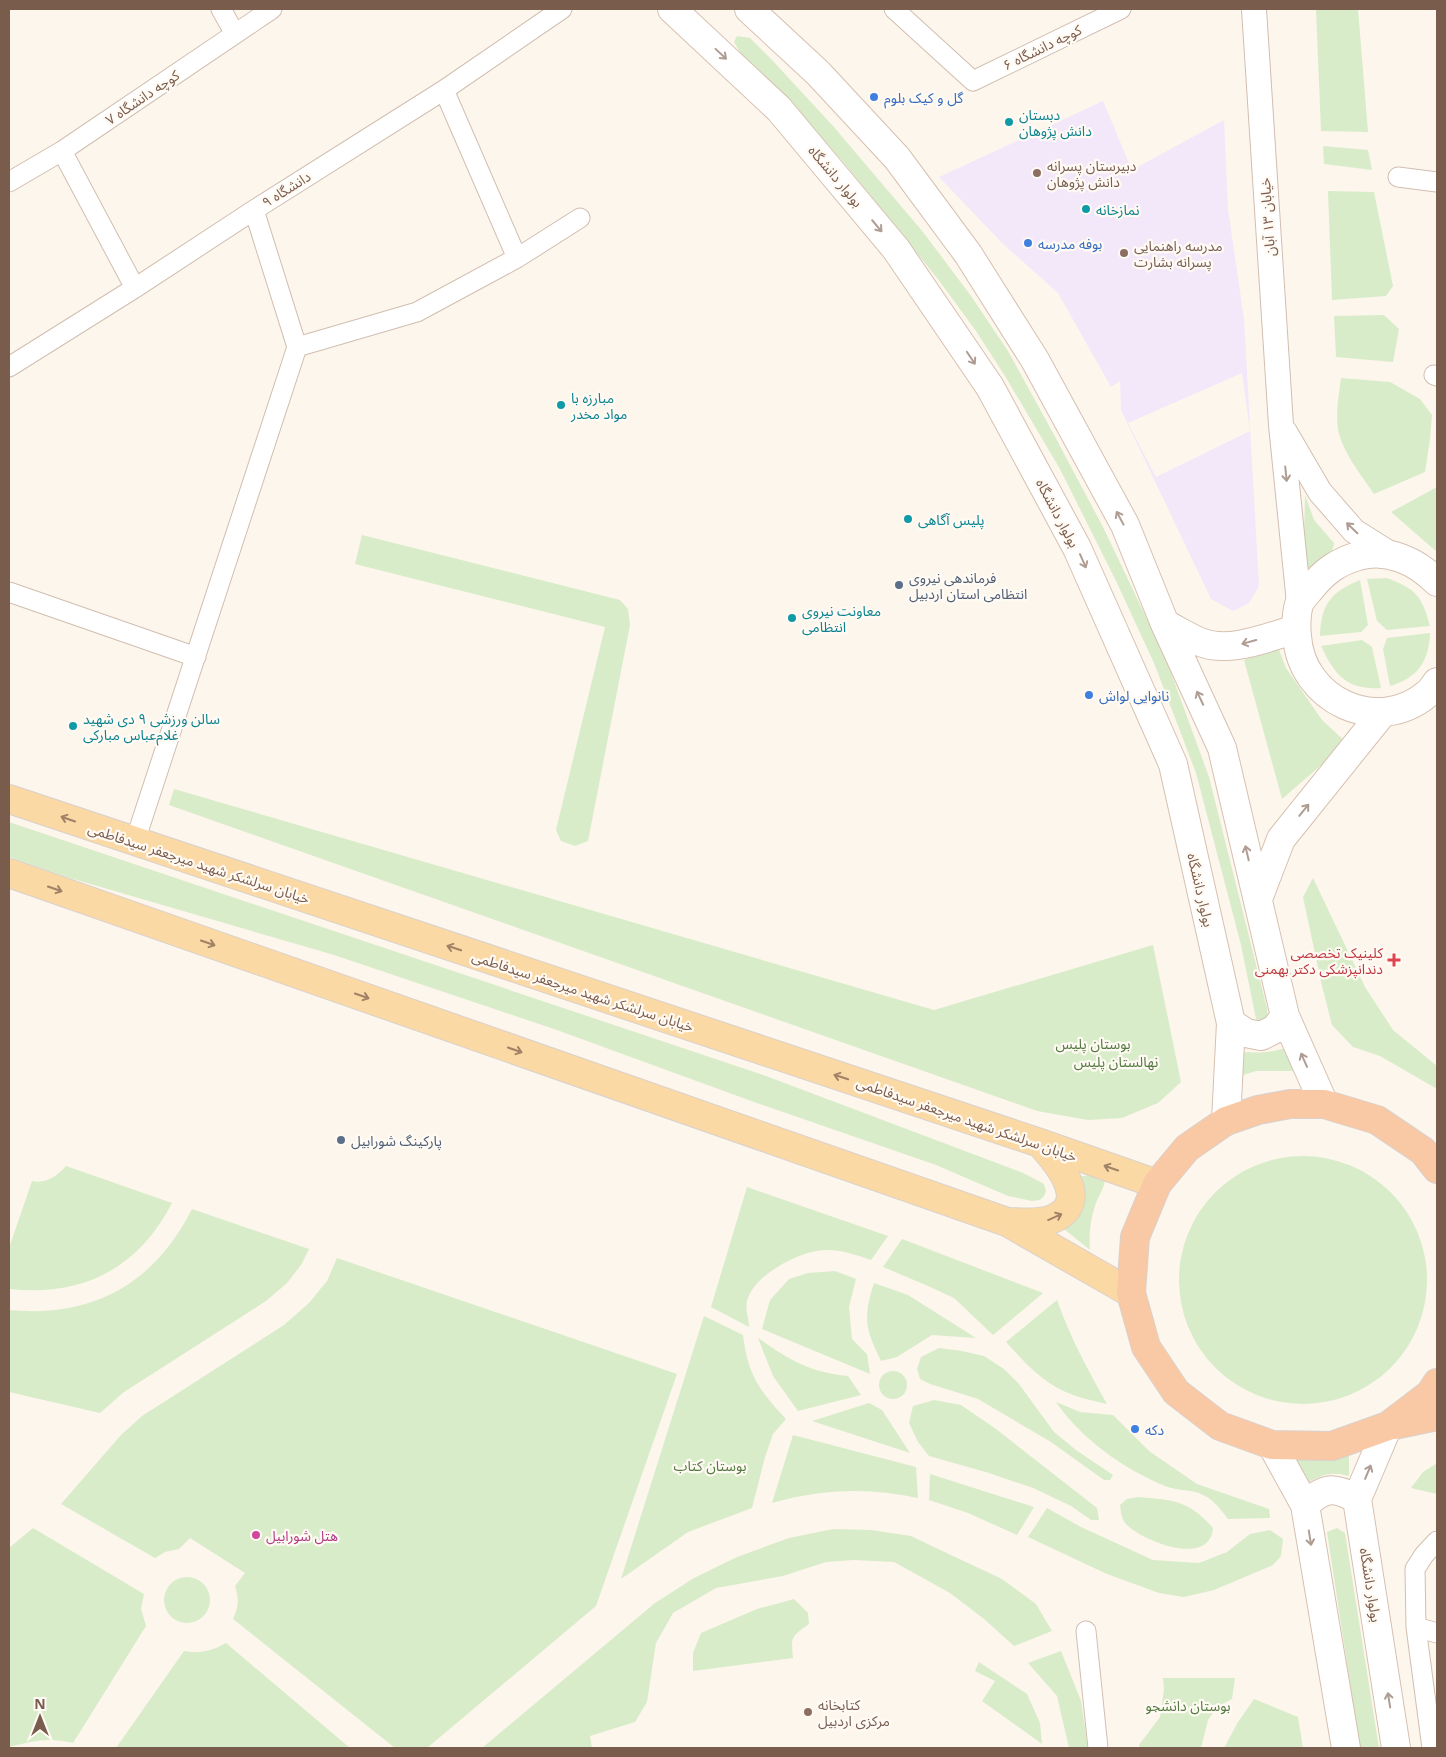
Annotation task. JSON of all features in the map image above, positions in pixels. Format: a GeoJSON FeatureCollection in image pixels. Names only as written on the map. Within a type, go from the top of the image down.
{"type":"FeatureCollection","features":[{"type":"Feature","properties":{"kind":"highway"},"geometry":{"type":"LineString","coordinates":[[1437,1169],[1423,1151],[1377,1120],[1324,1104],[1290,1104],[1258,1110],[1226,1121],[1187,1148],[1156,1184],[1135,1237],[1131,1293],[1146,1347],[1176,1392],[1220,1426],[1272,1445],[1332,1446],[1388,1426],[1437,1416]]}},
{"type":"Feature","properties":{"kind":"highway"},"geometry":{"type":"LineString","coordinates":[[1388,1426],[1430,1394],[1437,1383]]}},
{"type":"Feature","properties":{"kind":"main road"},"geometry":{"type":"LineString","coordinates":[[749,9],[818,73],[897,158],[968,254],[1035,360],[1125,525],[1165,624],[1222,748],[1285,1016],[1324,1104]]}},
{"type":"Feature","properties":{"kind":"main road","name":"بولوار دانشگاه"},"geometry":{"type":"LineString","coordinates":[[689,14],[779,109],[896,249],[995,395],[1078,548],[1173,764],[1231,1023],[1226,1121]]}},
{"type":"Feature","properties":{"kind":"main road"},"geometry":{"type":"LineString","coordinates":[[1437,582],[1426,571],[1410,561],[1392,555],[1368,554],[1343,560],[1322,574],[1298,616],[1297,642],[1304,666],[1317,686],[1336,701],[1358,710],[1437,711]]}},
{"type":"Feature","properties":{"kind":"main road"},"geometry":{"type":"LineString","coordinates":[[1165,624],[1202,643],[1220,646],[1238,645],[1298,616]]}},
{"type":"Feature","properties":{"kind":"main road"},"geometry":{"type":"LineString","coordinates":[[1258,899],[1280,838],[1394,709],[1427,694],[1437,682]]}},
{"type":"Feature","properties":{"kind":"main road","name":"خیابان سرلشکر شهید میرجعفر سیدفاطمی"},"geometry":{"type":"LineString","coordinates":[[9,799],[1040,1143],[1156,1184]]}},
{"type":"Feature","properties":{"kind":"main road"},"geometry":{"type":"LineString","coordinates":[[9,873],[1007,1222],[1131,1293]]}},
{"type":"Feature","properties":{"kind":"main road"},"geometry":{"type":"LineString","coordinates":[[1231,1023],[1246,1033],[1261,1036],[1275,1029],[1285,1016]]}},
{"type":"Feature","properties":{"kind":"main road"},"geometry":{"type":"LineString","coordinates":[[1007,1222],[1048,1220],[1065,1212],[1069,1206],[1071,1201],[1070,1193],[1062,1169],[1040,1143]]}},
{"type":"Feature","properties":{"kind":"main road"},"geometry":{"type":"LineString","coordinates":[[1305,1505],[1316,1494],[1329,1489],[1344,1491],[1357,1499],[1388,1426]]}},
{"type":"Feature","properties":{"kind":"main road"},"geometry":{"type":"LineString","coordinates":[[1272,1445],[1305,1505],[1346,1748]]}},
{"type":"Feature","properties":{"kind":"main road","name":"بولوار دانشگاه"},"geometry":{"type":"LineString","coordinates":[[1357,1499],[1396,1748]]}},
{"type":"Feature","properties":{"kind":"street"},"geometry":{"type":"LineString","coordinates":[[221,9],[235,34]]}},
{"type":"Feature","properties":{"kind":"street","name":"کوچه دانشگاه ۷"},"geometry":{"type":"LineString","coordinates":[[9,182],[62,151],[272,9]]}},
{"type":"Feature","properties":{"kind":"street","name":"دانشگاه ۹"},"geometry":{"type":"LineString","coordinates":[[9,367],[444,90],[562,9]]}},
{"type":"Feature","properties":{"kind":"street","name":"کوچه دانشگاه ۶"},"geometry":{"type":"LineString","coordinates":[[894,9],[972,81],[1114,10]]}},
{"type":"Feature","properties":{"kind":"street","name":"خیابان ۱۳ آبان"},"geometry":{"type":"LineString","coordinates":[[1254,9],[1281,425],[1298,616]]}},
{"type":"Feature","properties":{"kind":"street"},"geometry":{"type":"LineString","coordinates":[[444,90],[517,258]]}},
{"type":"Feature","properties":{"kind":"street"},"geometry":{"type":"LineString","coordinates":[[62,151],[135,288]]}},
{"type":"Feature","properties":{"kind":"street"},"geometry":{"type":"LineString","coordinates":[[1398,176],[1437,182]]}},
{"type":"Feature","properties":{"kind":"street"},"geometry":{"type":"LineString","coordinates":[[135,841],[297,348],[254,210]]}},
{"type":"Feature","properties":{"kind":"street"},"geometry":{"type":"LineString","coordinates":[[297,348],[418,312],[517,258],[580,218]]}},
{"type":"Feature","properties":{"kind":"street","name":"خیابان ۱۳ آبان"},"geometry":{"type":"LineString","coordinates":[[1281,425],[1320,492],[1354,531],[1392,555]]}},
{"type":"Feature","properties":{"kind":"street"},"geometry":{"type":"LineString","coordinates":[[9,592],[196,657]]}},
{"type":"Feature","properties":{"kind":"street"},"geometry":{"type":"LineString","coordinates":[[1432,1748],[1416,1627],[1415,1570],[1424,1555],[1437,1541]]}},
{"type":"Feature","properties":{"kind":"street"},"geometry":{"type":"LineString","coordinates":[[1416,1627],[1437,1633]]}},
{"type":"Feature","properties":{"kind":"street"},"geometry":{"type":"LineString","coordinates":[[1086,1631],[1098,1748]]}},
{"type":"Feature","properties":{"kind":"shaded area"},"geometry":{"type":"Polygon","coordinates":[[[1103,101],[1132,170],[1224,120],[1228,209],[1244,319],[1259,586],[1249,603],[1233,611],[1211,599],[1121,410],[1120,381],[1111,387],[1058,293],[1003,244],[939,177],[1103,101]],[[1242,373],[1128,423],[1156,477],[1250,431],[1242,373]]]}},
{"type":"Feature","properties":{"kind":"green space"},"geometry":{"type":"Polygon","coordinates":[[[1316,9],[1358,9],[1368,132],[1321,131],[1316,9]]]}},
{"type":"Feature","properties":{"kind":"green space"},"geometry":{"type":"Polygon","coordinates":[[[737,36],[750,38],[772,60],[833,126],[923,232],[971,296],[1008,351],[1053,433],[1103,527],[1166,659],[1209,777],[1267,1008],[1268,1019],[1264,1025],[1256,1019],[1241,945],[1196,773],[1154,663],[1117,583],[1060,469],[1005,376],[976,331],[937,278],[845,164],[789,101],[741,54],[734,42],[737,36]]]}},
{"type":"Feature","properties":{"kind":"green space"},"geometry":{"type":"Polygon","coordinates":[[[1323,146],[1368,150],[1372,170],[1324,164],[1323,146]]]}},
{"type":"Feature","properties":{"kind":"green space"},"geometry":{"type":"Polygon","coordinates":[[[1328,191],[1374,192],[1393,286],[1386,296],[1332,300],[1328,191]]]}},
{"type":"Feature","properties":{"kind":"green space"},"geometry":{"type":"Polygon","coordinates":[[[1384,315],[1399,329],[1393,362],[1336,357],[1334,316],[1384,315]]]}},
{"type":"Feature","properties":{"kind":"green space"},"geometry":{"type":"Polygon","coordinates":[[[1341,378],[1390,382],[1420,399],[1432,415],[1425,472],[1374,494],[1350,459],[1338,431],[1337,416],[1341,378]]]}},
{"type":"Feature","properties":{"kind":"green space"},"geometry":{"type":"Polygon","coordinates":[[[1437,487],[1437,552],[1391,512],[1437,487]]]}},
{"type":"Feature","properties":{"kind":"green space"},"geometry":{"type":"Polygon","coordinates":[[[1305,495],[1314,520],[1334,543],[1328,556],[1307,569],[1304,537],[1305,495]]]}},
{"type":"Feature","properties":{"kind":"green space"},"geometry":{"type":"Polygon","coordinates":[[[362,535],[620,600],[628,609],[630,625],[588,841],[575,846],[561,841],[556,830],[605,627],[355,564],[362,535]]]}},
{"type":"Feature","properties":{"kind":"green space"},"geometry":{"type":"Polygon","coordinates":[[[1387,578],[1405,586],[1416,595],[1424,607],[1430,626],[1387,630],[1377,621],[1367,579],[1387,578]]]}},
{"type":"Feature","properties":{"kind":"green space"},"geometry":{"type":"Polygon","coordinates":[[[1360,580],[1368,625],[1361,632],[1320,636],[1325,607],[1330,600],[1342,589],[1360,580]]]}},
{"type":"Feature","properties":{"kind":"green space"},"geometry":{"type":"Polygon","coordinates":[[[1430,633],[1427,652],[1420,667],[1408,678],[1390,686],[1383,649],[1387,638],[1430,633]]]}},
{"type":"Feature","properties":{"kind":"green space"},"geometry":{"type":"Polygon","coordinates":[[[1362,640],[1372,647],[1381,688],[1359,686],[1343,679],[1331,665],[1321,646],[1362,640]]]}},
{"type":"Feature","properties":{"kind":"green space"},"geometry":{"type":"Polygon","coordinates":[[[1278,647],[1286,668],[1322,720],[1348,744],[1282,799],[1244,660],[1278,647]]]}},
{"type":"Feature","properties":{"kind":"green space","name":"بوستان پلیس"},"geometry":{"type":"Polygon","coordinates":[[[174,789],[934,1010],[1153,945],[1181,1082],[1158,1103],[1122,1118],[1088,1120],[1037,1111],[169,805],[174,789]]]}},
{"type":"Feature","properties":{"kind":"green space"},"geometry":{"type":"Polygon","coordinates":[[[9,822],[766,1076],[1023,1173],[1044,1184],[1046,1191],[1040,1200],[1032,1201],[1008,1196],[936,1165],[754,1102],[554,1029],[334,955],[63,876],[9,857],[9,822]]]}},
{"type":"Feature","properties":{"kind":"green space"},"geometry":{"type":"Polygon","coordinates":[[[1313,878],[1365,987],[1393,1030],[1437,1066],[1437,1089],[1380,1056],[1353,1047],[1332,1025],[1303,897],[1313,878]]]}},
{"type":"Feature","properties":{"kind":"green space"},"geometry":{"type":"Polygon","coordinates":[[[1291,1046],[1298,1071],[1256,1071],[1240,1076],[1241,1052],[1266,1052],[1291,1046]]]}},
{"type":"Feature","properties":{"kind":"green space"},"geometry":{"type":"Polygon","coordinates":[[[1291,1156],[1315,1156],[1339,1161],[1362,1170],[1391,1192],[1413,1221],[1418,1232],[1425,1256],[1427,1280],[1425,1304],[1418,1328],[1413,1339],[1391,1368],[1362,1390],[1351,1395],[1315,1404],[1291,1404],[1267,1399],[1244,1390],[1224,1376],[1207,1359],[1193,1339],[1184,1316],[1179,1292],[1179,1268],[1184,1244],[1193,1221],[1207,1201],[1224,1184],[1244,1170],[1267,1161],[1291,1156]]]}},
{"type":"Feature","properties":{"kind":"green space"},"geometry":{"type":"Polygon","coordinates":[[[66,1166],[172,1203],[158,1226],[142,1245],[125,1261],[105,1274],[84,1283],[60,1288],[36,1290],[9,1289],[9,1248],[32,1181],[47,1180],[66,1166]]]}},
{"type":"Feature","properties":{"kind":"green space"},"geometry":{"type":"Polygon","coordinates":[[[1099,1174],[1105,1176],[1105,1180],[1092,1217],[1090,1250],[1062,1226],[1076,1177],[1099,1174]]]}},
{"type":"Feature","properties":{"kind":"green space"},"geometry":{"type":"Polygon","coordinates":[[[747,1187],[888,1236],[871,1260],[844,1252],[827,1250],[805,1254],[780,1265],[768,1273],[751,1291],[747,1301],[749,1327],[711,1307],[747,1187]]]}},
{"type":"Feature","properties":{"kind":"green space"},"geometry":{"type":"Polygon","coordinates":[[[192,1209],[309,1249],[301,1265],[287,1283],[266,1301],[124,1392],[100,1413],[9,1392],[9,1310],[39,1311],[68,1308],[94,1301],[118,1291],[140,1276],[159,1258],[177,1235],[192,1209]]]}},
{"type":"Feature","properties":{"kind":"green space"},"geometry":{"type":"Polygon","coordinates":[[[902,1239],[1043,1293],[993,1335],[954,1298],[883,1267],[902,1239]]]}},
{"type":"Feature","properties":{"kind":"green space"},"geometry":{"type":"Polygon","coordinates":[[[337,1258],[677,1374],[596,1606],[427,1748],[395,1748],[233,1619],[238,1602],[235,1586],[245,1573],[190,1538],[179,1549],[165,1552],[155,1558],[61,1504],[121,1435],[142,1416],[284,1325],[309,1303],[327,1281],[337,1258]]]}},
{"type":"Feature","properties":{"kind":"green space"},"geometry":{"type":"Polygon","coordinates":[[[835,1271],[856,1279],[849,1307],[852,1339],[867,1354],[870,1374],[762,1329],[770,1300],[789,1279],[808,1273],[835,1271]]]}},
{"type":"Feature","properties":{"kind":"green space"},"geometry":{"type":"Polygon","coordinates":[[[874,1283],[908,1295],[976,1338],[932,1335],[897,1357],[881,1361],[867,1323],[868,1305],[874,1283]]]}},
{"type":"Feature","properties":{"kind":"green space"},"geometry":{"type":"Polygon","coordinates":[[[1057,1300],[1086,1366],[1107,1404],[1073,1395],[1054,1386],[1029,1366],[1006,1342],[1057,1300]]]}},
{"type":"Feature","properties":{"kind":"green space","name":"بوستان کتاب"},"geometry":{"type":"Polygon","coordinates":[[[704,1316],[743,1335],[748,1361],[756,1381],[786,1419],[773,1434],[752,1508],[688,1532],[621,1579],[704,1316]]]}},
{"type":"Feature","properties":{"kind":"green space"},"geometry":{"type":"Polygon","coordinates":[[[758,1338],[800,1364],[848,1376],[861,1395],[798,1411],[773,1376],[758,1338]]]}},
{"type":"Feature","properties":{"kind":"green space"},"geometry":{"type":"Polygon","coordinates":[[[939,1348],[984,1356],[1004,1369],[1019,1384],[1054,1432],[1076,1450],[1113,1475],[1110,1480],[1104,1480],[1051,1442],[978,1399],[920,1379],[917,1369],[921,1357],[939,1348]]]}},
{"type":"Feature","properties":{"kind":"green space"},"geometry":{"type":"Polygon","coordinates":[[[893,1371],[903,1375],[907,1385],[903,1395],[893,1399],[883,1395],[879,1385],[883,1375],[893,1371]]]}},
{"type":"Feature","properties":{"kind":"green space"},"geometry":{"type":"Polygon","coordinates":[[[934,1400],[961,1405],[996,1429],[1097,1508],[1099,1520],[1091,1520],[1071,1506],[1033,1488],[929,1456],[918,1442],[909,1423],[913,1406],[934,1400]]]}},
{"type":"Feature","properties":{"kind":"green space"},"geometry":{"type":"Polygon","coordinates":[[[1056,1402],[1080,1412],[1113,1415],[1149,1451],[1197,1484],[1269,1509],[1270,1518],[1228,1519],[1214,1502],[1207,1497],[1194,1492],[1165,1486],[1134,1471],[1104,1452],[1066,1416],[1056,1402]]]}},
{"type":"Feature","properties":{"kind":"green space"},"geometry":{"type":"Polygon","coordinates":[[[869,1403],[882,1410],[910,1453],[812,1421],[869,1403]]]}},
{"type":"Feature","properties":{"kind":"green space","name":"بوستان کتاب"},"geometry":{"type":"Polygon","coordinates":[[[793,1435],[916,1467],[918,1498],[881,1492],[845,1491],[808,1495],[772,1503],[793,1435]]]}},
{"type":"Feature","properties":{"kind":"green space"},"geometry":{"type":"Polygon","coordinates":[[[1349,1449],[1349,1476],[1326,1475],[1305,1484],[1292,1458],[1321,1458],[1349,1449]]]}},
{"type":"Feature","properties":{"kind":"green space"},"geometry":{"type":"Polygon","coordinates":[[[1437,1463],[1437,1494],[1411,1488],[1423,1472],[1437,1463]]]}},
{"type":"Feature","properties":{"kind":"green space"},"geometry":{"type":"Polygon","coordinates":[[[930,1474],[1034,1507],[1017,1535],[968,1513],[929,1500],[930,1474]]]}},
{"type":"Feature","properties":{"kind":"green space"},"geometry":{"type":"Polygon","coordinates":[[[1138,1497],[1161,1499],[1188,1507],[1213,1528],[1209,1540],[1200,1547],[1188,1549],[1160,1543],[1134,1531],[1123,1520],[1120,1505],[1127,1499],[1138,1497]]]}},
{"type":"Feature","properties":{"kind":"green space"},"geometry":{"type":"Polygon","coordinates":[[[1047,1508],[1081,1527],[1153,1560],[1199,1563],[1227,1552],[1250,1534],[1270,1530],[1283,1539],[1281,1556],[1273,1565],[1214,1590],[1184,1597],[1159,1593],[1107,1574],[1028,1537],[1047,1508]]]}},
{"type":"Feature","properties":{"kind":"green space"},"geometry":{"type":"Polygon","coordinates":[[[33,1528],[144,1594],[141,1609],[146,1626],[73,1743],[48,1740],[9,1747],[9,1548],[33,1528]]]}},
{"type":"Feature","properties":{"kind":"green space"},"geometry":{"type":"Polygon","coordinates":[[[1337,1528],[1345,1533],[1379,1748],[1360,1748],[1327,1532],[1337,1528]]]}},
{"type":"Feature","properties":{"kind":"green space"},"geometry":{"type":"Polygon","coordinates":[[[833,1529],[871,1530],[911,1536],[1002,1579],[1036,1604],[1052,1631],[1014,1646],[984,1619],[950,1593],[894,1562],[853,1560],[826,1562],[783,1576],[716,1588],[673,1613],[656,1643],[647,1702],[635,1722],[590,1736],[592,1748],[482,1748],[655,1603],[694,1578],[737,1557],[789,1538],[833,1529]]]}},
{"type":"Feature","properties":{"kind":"green space"},"geometry":{"type":"Polygon","coordinates":[[[183,1577],[191,1577],[200,1581],[206,1587],[210,1600],[206,1613],[200,1619],[191,1623],[183,1623],[174,1619],[168,1613],[164,1604],[164,1596],[168,1587],[174,1581],[183,1577]]]}},
{"type":"Feature","properties":{"kind":"green space"},"geometry":{"type":"Polygon","coordinates":[[[794,1599],[808,1613],[809,1624],[792,1641],[793,1658],[693,1671],[693,1653],[701,1633],[757,1609],[794,1599]]]}},
{"type":"Feature","properties":{"kind":"green space"},"geometry":{"type":"Polygon","coordinates":[[[226,1643],[350,1748],[116,1748],[184,1651],[206,1651],[226,1643]]]}},
{"type":"Feature","properties":{"kind":"green space"},"geometry":{"type":"Polygon","coordinates":[[[1061,1651],[1081,1701],[1088,1748],[1069,1748],[1057,1696],[1028,1663],[1061,1651]]]}},
{"type":"Feature","properties":{"kind":"green space"},"geometry":{"type":"Polygon","coordinates":[[[979,1662],[1027,1694],[1040,1723],[1042,1744],[982,1701],[995,1681],[975,1671],[979,1662]]]}},
{"type":"Feature","properties":{"kind":"green space","name":"بوستان دانشجو"},"geometry":{"type":"Polygon","coordinates":[[[1163,1678],[1235,1678],[1232,1699],[1217,1707],[1208,1720],[1201,1748],[1140,1748],[1139,1745],[1160,1717],[1164,1690],[1163,1678]]]}},
{"type":"Feature","properties":{"kind":"green space","name":"بوستان دانشجو"},"geometry":{"type":"Polygon","coordinates":[[[1254,1699],[1298,1717],[1303,1748],[1224,1748],[1238,1722],[1254,1699]]]}},
{"type":"Feature","properties":{"kind":"place","name":"گل و کیک بلوم"},"geometry":{"type":"Point","coordinates":[874,97]}},
{"type":"Feature","properties":{"kind":"place","name":"دبستان دانش پژوهان"},"geometry":{"type":"Point","coordinates":[1009,122]}},
{"type":"Feature","properties":{"kind":"place","name":"دبیرستان پسرانه دانش پژوهان"},"geometry":{"type":"Point","coordinates":[1037,173]}},
{"type":"Feature","properties":{"kind":"place","name":"نمازخانه"},"geometry":{"type":"Point","coordinates":[1086,209]}},
{"type":"Feature","properties":{"kind":"place","name":"بوفه مدرسه"},"geometry":{"type":"Point","coordinates":[1028,243]}},
{"type":"Feature","properties":{"kind":"place","name":"مدرسه راهنمایی پسرانه بشارت"},"geometry":{"type":"Point","coordinates":[1124,253]}},
{"type":"Feature","properties":{"kind":"place","name":"مبارزه با مواد مخدر"},"geometry":{"type":"Point","coordinates":[561,405]}},
{"type":"Feature","properties":{"kind":"place","name":"پلیس آگاهی"},"geometry":{"type":"Point","coordinates":[908,519]}},
{"type":"Feature","properties":{"kind":"place","name":"فرماندهی نیروی انتظامی استان اردبیل"},"geometry":{"type":"Point","coordinates":[899,585]}},
{"type":"Feature","properties":{"kind":"place","name":"معاونت نیروی انتظامی"},"geometry":{"type":"Point","coordinates":[792,618]}},
{"type":"Feature","properties":{"kind":"place","name":"نانوایی لواش"},"geometry":{"type":"Point","coordinates":[1089,695]}},
{"type":"Feature","properties":{"kind":"place","name":"سالن ورزشی ۹ دی شهید غلام‌عباس مبارکی"},"geometry":{"type":"Point","coordinates":[73,726]}},
{"type":"Feature","properties":{"kind":"place","name":"کلینیک تخصصی دندانپزشکی دکتر بهمنی"},"geometry":{"type":"Point","coordinates":[1394,960]}},
{"type":"Feature","properties":{"kind":"place","name":"پارکینگ شورابیل"},"geometry":{"type":"Point","coordinates":[341,1140]}},
{"type":"Feature","properties":{"kind":"place","name":"دکه"},"geometry":{"type":"Point","coordinates":[1135,1429]}},
{"type":"Feature","properties":{"kind":"place","name":"هتل شورابیل"},"geometry":{"type":"Point","coordinates":[256,1535]}},
{"type":"Feature","properties":{"kind":"place","name":"کتابخانه مرکزی اردبیل"},"geometry":{"type":"Point","coordinates":[808,1712]}},
{"type":"Feature","properties":{"kind":"park label","name":"نهالستان پلیس"},"geometry":{"type":"Point","coordinates":[1116,1061]}}]}
